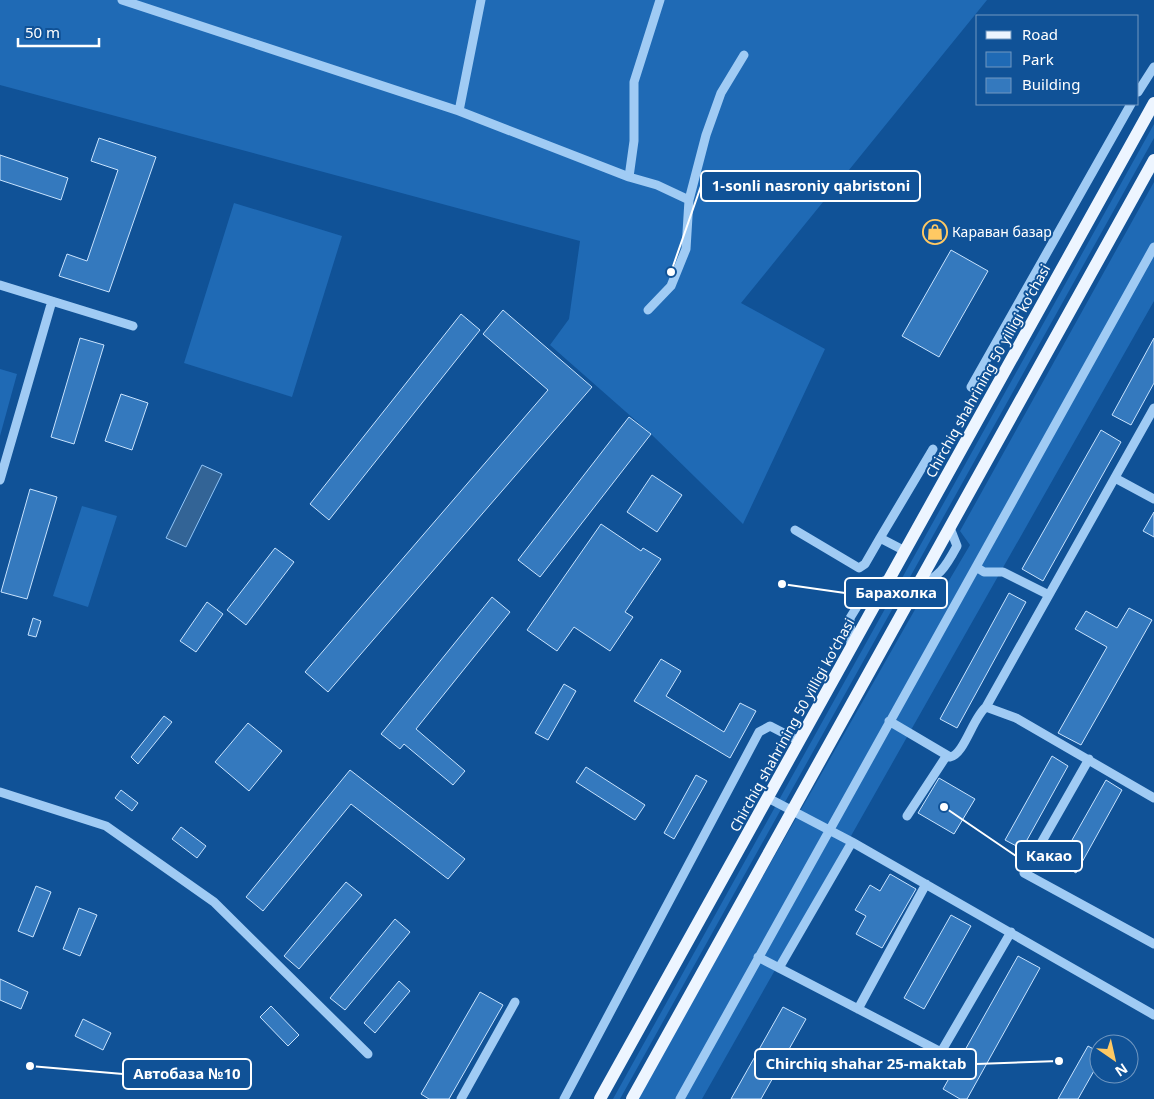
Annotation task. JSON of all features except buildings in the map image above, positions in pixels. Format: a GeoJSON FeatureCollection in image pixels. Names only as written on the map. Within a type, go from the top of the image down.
{"type":"FeatureCollection","features":[{"type":"Feature","properties":{"kind":"main road","name":"Chirchiq shahrining 50 yilligi koʻchasi"},"geometry":{"type":"LineString","coordinates":[[600,1099],[1154,103]]}},
{"type":"Feature","properties":{"kind":"main road"},"geometry":{"type":"LineString","coordinates":[[632,1099],[1154,160]]}},
{"type":"Feature","properties":{"kind":"street"},"geometry":{"type":"LineString","coordinates":[[122,0],[459,111],[629,177],[657,185],[689,200]]}},
{"type":"Feature","properties":{"kind":"street"},"geometry":{"type":"LineString","coordinates":[[459,111],[481,0]]}},
{"type":"Feature","properties":{"kind":"street"},"geometry":{"type":"LineString","coordinates":[[629,177],[634,141],[634,82],[660,0]]}},
{"type":"Feature","properties":{"kind":"street"},"geometry":{"type":"LineString","coordinates":[[648,310],[671,286],[686,249],[689,200],[706,135],[718,101],[744,56]]}},
{"type":"Feature","properties":{"kind":"street"},"geometry":{"type":"LineString","coordinates":[[1139,90],[1154,67]]}},
{"type":"Feature","properties":{"kind":"street"},"geometry":{"type":"LineString","coordinates":[[971,387],[1129,105]]}},
{"type":"Feature","properties":{"kind":"street"},"geometry":{"type":"LineString","coordinates":[[680,1099],[1154,247]]}},
{"type":"Feature","properties":{"kind":"street"},"geometry":{"type":"LineString","coordinates":[[0,285],[133,326]]}},
{"type":"Feature","properties":{"kind":"street"},"geometry":{"type":"LineString","coordinates":[[0,480],[52,301]]}},
{"type":"Feature","properties":{"kind":"street"},"geometry":{"type":"LineString","coordinates":[[890,721],[947,755],[955,756],[958,753],[978,714],[986,706],[1154,408]]}},
{"type":"Feature","properties":{"kind":"street"},"geometry":{"type":"LineString","coordinates":[[795,530],[859,568],[866,564],[933,449]]}},
{"type":"Feature","properties":{"kind":"street"},"geometry":{"type":"LineString","coordinates":[[1115,478],[1154,500]]}},
{"type":"Feature","properties":{"kind":"street"},"geometry":{"type":"LineString","coordinates":[[880,538],[905,551]]}},
{"type":"Feature","properties":{"kind":"street"},"geometry":{"type":"LineString","coordinates":[[976,567],[984,572],[1003,572],[1049,595]]}},
{"type":"Feature","properties":{"kind":"street"},"geometry":{"type":"LineString","coordinates":[[986,706],[1016,718],[1154,798]]}},
{"type":"Feature","properties":{"kind":"street"},"geometry":{"type":"LineString","coordinates":[[564,1099],[759,732],[770,726],[799,741]]}},
{"type":"Feature","properties":{"kind":"street"},"geometry":{"type":"LineString","coordinates":[[907,816],[947,755]]}},
{"type":"Feature","properties":{"kind":"street"},"geometry":{"type":"LineString","coordinates":[[1089,759],[1024,873],[1154,944]]}},
{"type":"Feature","properties":{"kind":"street"},"geometry":{"type":"LineString","coordinates":[[0,792],[106,826],[207,897],[368,1054]]}},
{"type":"Feature","properties":{"kind":"street"},"geometry":{"type":"LineString","coordinates":[[768,798],[852,842],[1154,1015]]}},
{"type":"Feature","properties":{"kind":"street"},"geometry":{"type":"LineString","coordinates":[[779,968],[852,842]]}},
{"type":"Feature","properties":{"kind":"street"},"geometry":{"type":"LineString","coordinates":[[858,1009],[926,884]]}},
{"type":"Feature","properties":{"kind":"street"},"geometry":{"type":"LineString","coordinates":[[758,957],[941,1052],[1011,932]]}},
{"type":"Feature","properties":{"kind":"street"},"geometry":{"type":"LineString","coordinates":[[461,1099],[515,1002]]}},
{"type":"Feature","properties":{"kind":"green space"},"geometry":{"type":"Polygon","coordinates":[[[0,0],[987,0],[741,303],[825,349],[743,524],[651,434],[550,345],[569,319],[580,241],[0,85],[0,0]]]}},
{"type":"Feature","properties":{"kind":"green space"},"geometry":{"type":"Polygon","coordinates":[[[1154,124],[1154,138],[620,1099],[613,1099],[1154,124]]]}},
{"type":"Feature","properties":{"kind":"green space"},"geometry":{"type":"Polygon","coordinates":[[[1154,182],[1154,301],[702,1099],[636,1099],[921,599],[936,590],[944,589],[970,545],[960,531],[1154,182]]]}},
{"type":"Feature","properties":{"kind":"green space"},"geometry":{"type":"Polygon","coordinates":[[[234,203],[342,236],[292,397],[184,363],[234,203]]]}},
{"type":"Feature","properties":{"kind":"green space"},"geometry":{"type":"Polygon","coordinates":[[[0,369],[17,374],[0,436],[0,369]]]}},
{"type":"Feature","properties":{"kind":"green space"},"geometry":{"type":"Polygon","coordinates":[[[82,506],[117,516],[88,607],[53,596],[82,506]]]}},
{"type":"Feature","properties":{"kind":"shaded area"},"geometry":{"type":"Polygon","coordinates":[[[202,465],[222,474],[186,547],[166,538],[202,465]]]}},
{"type":"Feature","properties":{"kind":"place","name":"Караван базар"},"geometry":{"type":"Point","coordinates":[935,232]}},
{"type":"Feature","properties":{"kind":"place","name":"1-sonli nasroniy qabristoni"},"geometry":{"type":"Point","coordinates":[671,272]}},
{"type":"Feature","properties":{"kind":"place","name":"Барахолка"},"geometry":{"type":"Point","coordinates":[782,584]}},
{"type":"Feature","properties":{"kind":"place","name":"Какао"},"geometry":{"type":"Point","coordinates":[944,807]}},
{"type":"Feature","properties":{"kind":"place","name":"Chirchiq shahar 25-maktab"},"geometry":{"type":"Point","coordinates":[1059,1061]}},
{"type":"Feature","properties":{"kind":"place","name":"Автобаза №10"},"geometry":{"type":"Point","coordinates":[30,1066]}}]}
